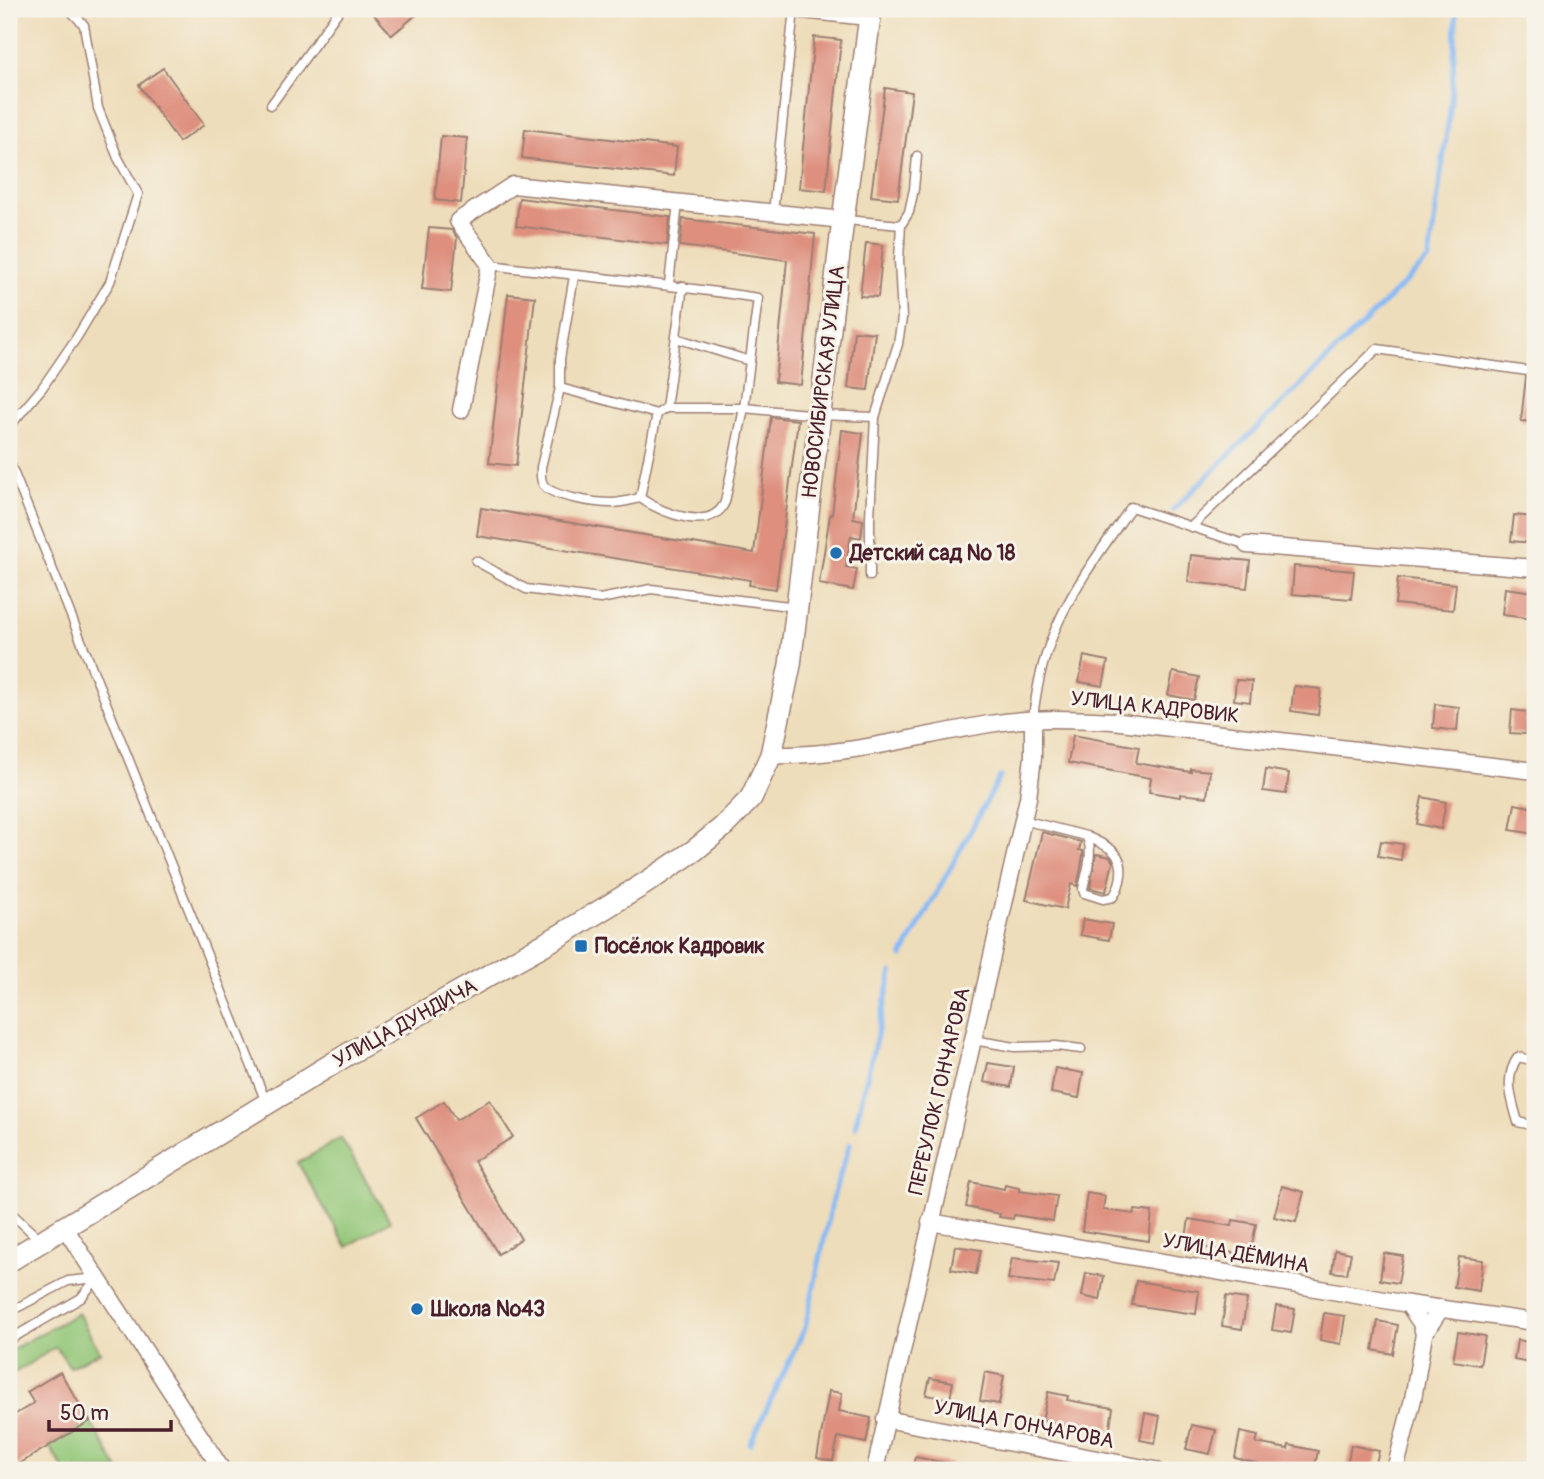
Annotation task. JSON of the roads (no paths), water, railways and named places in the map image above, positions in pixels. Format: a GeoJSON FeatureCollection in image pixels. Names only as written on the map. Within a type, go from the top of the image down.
{"type":"FeatureCollection","features":[{"type":"Feature","properties":{"kind":"main road","name":"НОВОСИБИРСКАЯ УЛИЦА"},"geometry":{"type":"LineString","coordinates":[[771,755],[790,665],[843,220],[871,15]]}},
{"type":"Feature","properties":{"kind":"main road","name":"УЛИЦА ДУНДИЧА"},"geometry":{"type":"LineString","coordinates":[[9,1261],[350,1053],[559,936],[695,850],[723,827],[751,798],[771,755]]}},
{"type":"Feature","properties":{"kind":"street"},"geometry":{"type":"LineString","coordinates":[[461,410],[490,265],[458,221],[513,185],[843,220]]}},
{"type":"Feature","properties":{"kind":"street"},"geometry":{"type":"LineString","coordinates":[[1247,545],[1535,568]]}},
{"type":"Feature","properties":{"kind":"street","name":"УЛИЦА КАДРОВИК"},"geometry":{"type":"LineString","coordinates":[[771,755],[816,754],[1033,719],[1112,721],[1535,771]]}},
{"type":"Feature","properties":{"kind":"street","name":"ПЕРЕУЛОК ГОНЧАРОВА"},"geometry":{"type":"LineString","coordinates":[[875,1470],[1023,820],[1033,757],[1033,719]]}},
{"type":"Feature","properties":{"kind":"street","name":"УЛИЦА ДЁМИНА"},"geometry":{"type":"LineString","coordinates":[[930,1222],[1408,1304],[1535,1322]]}},
{"type":"Feature","properties":{"kind":"street"},"geometry":{"type":"LineString","coordinates":[[65,1228],[222,1470]]}},
{"type":"Feature","properties":{"kind":"street"},"geometry":{"type":"LineString","coordinates":[[1408,1304],[1421,1323],[1424,1334]]}},
{"type":"Feature","properties":{"kind":"street"},"geometry":{"type":"LineString","coordinates":[[1395,1470],[1411,1410],[1424,1334],[1441,1308]]}},
{"type":"Feature","properties":{"kind":"street","name":"УЛИЦА ГОНЧАРОВА"},"geometry":{"type":"LineString","coordinates":[[886,1419],[1155,1470]]}},
{"type":"Feature","properties":{"kind":"lane"},"geometry":{"type":"LineString","coordinates":[[9,427],[42,387],[77,337],[110,282],[138,194],[117,158],[98,108],[84,25],[69,9]]}},
{"type":"Feature","properties":{"kind":"lane"},"geometry":{"type":"LineString","coordinates":[[271,105],[340,9]]}},
{"type":"Feature","properties":{"kind":"lane"},"geometry":{"type":"LineString","coordinates":[[773,213],[794,11],[871,15]]}},
{"type":"Feature","properties":{"kind":"lane"},"geometry":{"type":"LineString","coordinates":[[870,576],[875,417],[898,344],[902,318],[899,260],[901,225],[909,212],[914,189],[916,156]]}},
{"type":"Feature","properties":{"kind":"lane"},"geometry":{"type":"LineString","coordinates":[[669,284],[678,203]]}},
{"type":"Feature","properties":{"kind":"lane"},"geometry":{"type":"LineString","coordinates":[[843,220],[901,225]]}},
{"type":"Feature","properties":{"kind":"lane"},"geometry":{"type":"LineString","coordinates":[[490,265],[669,284],[758,298],[744,408],[721,512],[697,518],[672,514],[653,507],[640,498],[612,503],[589,501],[556,494],[541,481],[541,467],[559,388],[559,359],[574,276]]}},
{"type":"Feature","properties":{"kind":"lane"},"geometry":{"type":"LineString","coordinates":[[666,408],[683,286]]}},
{"type":"Feature","properties":{"kind":"lane"},"geometry":{"type":"LineString","coordinates":[[676,338],[750,361]]}},
{"type":"Feature","properties":{"kind":"lane"},"geometry":{"type":"LineString","coordinates":[[1191,527],[1377,349],[1535,372]]}},
{"type":"Feature","properties":{"kind":"lane"},"geometry":{"type":"LineString","coordinates":[[559,388],[657,414]]}},
{"type":"Feature","properties":{"kind":"lane"},"geometry":{"type":"LineString","coordinates":[[640,498],[657,414],[666,408],[744,408],[875,417]]}},
{"type":"Feature","properties":{"kind":"lane"},"geometry":{"type":"LineString","coordinates":[[9,461],[267,1103]]}},
{"type":"Feature","properties":{"kind":"lane"},"geometry":{"type":"LineString","coordinates":[[1033,719],[1036,687],[1050,636],[1078,584],[1130,507],[1247,545]]}},
{"type":"Feature","properties":{"kind":"lane"},"geometry":{"type":"LineString","coordinates":[[476,561],[526,589],[600,599],[651,589],[797,607]]}},
{"type":"Feature","properties":{"kind":"lane"},"geometry":{"type":"LineString","coordinates":[[1023,820],[1086,836],[1113,849],[1120,857],[1122,867],[1120,881],[1113,897],[1103,899],[1091,896],[1083,890],[1090,856],[1090,842],[1086,836]]}},
{"type":"Feature","properties":{"kind":"lane"},"geometry":{"type":"LineString","coordinates":[[972,1040],[1015,1046],[1081,1049]]}},
{"type":"Feature","properties":{"kind":"lane"},"geometry":{"type":"LineString","coordinates":[[1535,1061],[1518,1057],[1511,1070],[1511,1097],[1518,1122],[1535,1126]]}},
{"type":"Feature","properties":{"kind":"lane"},"geometry":{"type":"LineString","coordinates":[[9,1211],[40,1241]]}},
{"type":"Feature","properties":{"kind":"lane"},"geometry":{"type":"LineString","coordinates":[[9,1312],[68,1281],[97,1278]]}},
{"type":"Feature","properties":{"kind":"lane"},"geometry":{"type":"LineString","coordinates":[[9,1340],[81,1298],[97,1278]]}},
{"type":"Feature","properties":{"kind":"waterway"},"geometry":{"type":"LineString","coordinates":[[1173,510],[1429,259],[1451,103],[1457,9]]}},
{"type":"Feature","properties":{"kind":"waterway"},"geometry":{"type":"LineString","coordinates":[[902,956],[1000,777]]}},
{"type":"Feature","properties":{"kind":"waterway"},"geometry":{"type":"LineString","coordinates":[[855,1127],[892,972]]}},
{"type":"Feature","properties":{"kind":"waterway"},"geometry":{"type":"LineString","coordinates":[[750,1444],[805,1328],[834,1194],[850,1144]]}},
{"type":"Feature","properties":{"kind":"waterway"},"geometry":{"type":"LineString","coordinates":[[739,1470],[743,1461]]}},
{"type":"Feature","properties":{"kind":"place","name":"Детский сад № 18"},"geometry":{"type":"Point","coordinates":[836,553]}},
{"type":"Feature","properties":{"kind":"place","name":"Посёлок Кадровик"},"geometry":{"type":"Point","coordinates":[581,946]}},
{"type":"Feature","properties":{"kind":"place","name":"Школа №43"},"geometry":{"type":"Point","coordinates":[417,1309]}}]}
